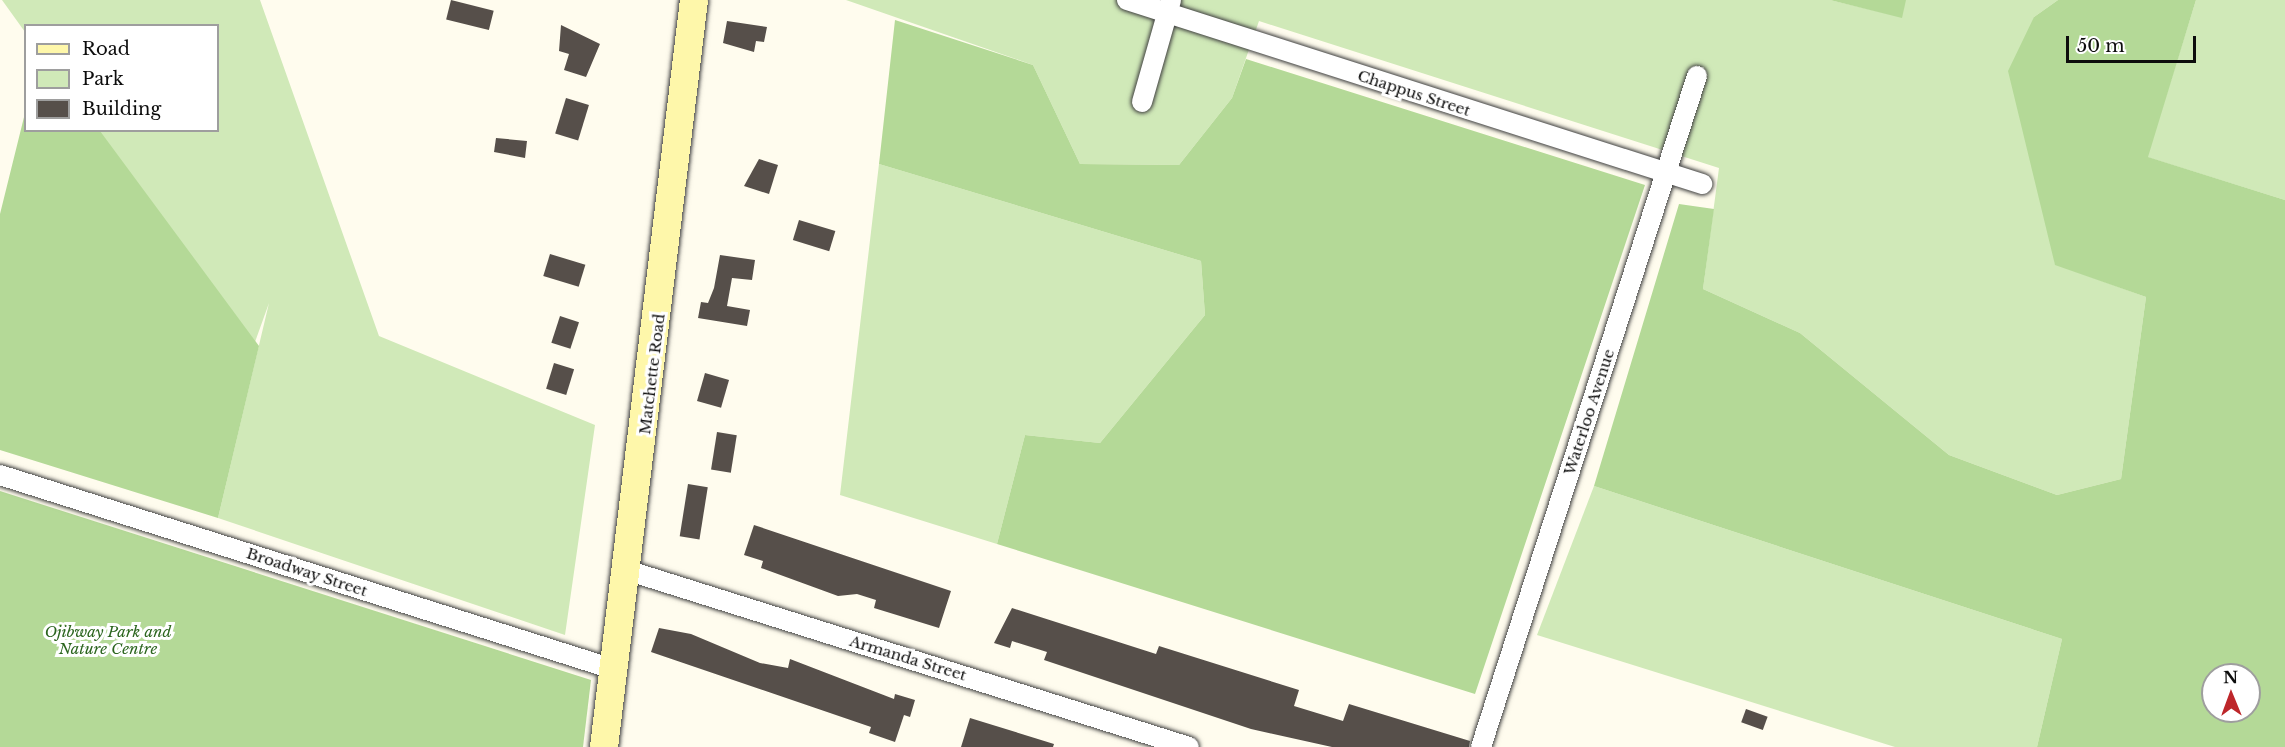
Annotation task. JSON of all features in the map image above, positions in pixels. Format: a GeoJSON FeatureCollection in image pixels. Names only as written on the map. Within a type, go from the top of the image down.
{"type":"FeatureCollection","features":[{"type":"Feature","properties":{"kind":"street","name":"Matchette Road"},"geometry":{"type":"LineString","coordinates":[[604,747],[694,0]]}},
{"type":"Feature","properties":{"kind":"street","name":"Chappus Street"},"geometry":{"type":"LineString","coordinates":[[1127,0],[1169,7],[1702,184]]}},
{"type":"Feature","properties":{"kind":"street"},"geometry":{"type":"LineString","coordinates":[[1142,102],[1169,7]]}},
{"type":"Feature","properties":{"kind":"street","name":"Waterloo Avenue"},"geometry":{"type":"LineString","coordinates":[[1481,747],[1697,76]]}},
{"type":"Feature","properties":{"kind":"street","name":"Broadway Street"},"geometry":{"type":"LineString","coordinates":[[0,475],[613,669]]}},
{"type":"Feature","properties":{"kind":"street","name":"Armanda Street"},"geometry":{"type":"LineString","coordinates":[[626,570],[1189,747]]}},
{"type":"Feature","properties":{"kind":"green space"},"geometry":{"type":"Polygon","coordinates":[[[2,0],[260,0],[379,336],[595,425],[565,635],[218,518],[269,303],[255,342],[100,132],[219,132],[219,24],[24,24],[24,31],[2,0]]]}},
{"type":"Feature","properties":{"kind":"green space"},"geometry":{"type":"Polygon","coordinates":[[[846,0],[1830,0],[1893,15],[1898,0],[2058,0],[2034,17],[2055,264],[2146,297],[2121,479],[2057,495],[1949,455],[1800,333],[1703,289],[1719,168],[1259,21],[1232,98],[1179,165],[1080,164],[1033,65],[846,0]]]}},
{"type":"Feature","properties":{"kind":"green space"},"geometry":{"type":"Polygon","coordinates":[[[1830,0],[1906,0],[1902,18],[1830,0]]]}},
{"type":"Feature","properties":{"kind":"green space"},"geometry":{"type":"Polygon","coordinates":[[[2058,0],[2196,0],[2148,157],[2285,200],[2285,747],[2037,747],[2062,639],[1594,486],[1679,204],[1714,209],[1703,289],[1800,333],[1949,455],[2057,495],[2121,479],[2146,297],[2055,265],[2008,71],[2034,17],[2058,0]]]}},
{"type":"Feature","properties":{"kind":"green space"},"geometry":{"type":"Polygon","coordinates":[[[2196,0],[2285,0],[2285,200],[2147,157],[2196,0]]]}},
{"type":"Feature","properties":{"kind":"green space"},"geometry":{"type":"Polygon","coordinates":[[[895,20],[1033,65],[1080,164],[1179,165],[1232,98],[1246,59],[1645,185],[1475,694],[997,544],[1025,435],[1100,443],[1205,315],[1201,261],[879,164],[895,20]]]}},
{"type":"Feature","properties":{"kind":"green space"},"geometry":{"type":"Polygon","coordinates":[[[24,117],[24,132],[101,132],[259,346],[218,518],[0,450],[0,214],[24,117]]]}},
{"type":"Feature","properties":{"kind":"green space"},"geometry":{"type":"Polygon","coordinates":[[[879,164],[1201,261],[1205,315],[1100,443],[1025,435],[997,544],[840,495],[879,164]]]}},
{"type":"Feature","properties":{"kind":"green space"},"geometry":{"type":"Polygon","coordinates":[[[1594,486],[2062,639],[2037,747],[1895,747],[1537,635],[1594,486]]]}},
{"type":"Feature","properties":{"kind":"green space","name":"Ojibway Park and Nature Centre"},"geometry":{"type":"Polygon","coordinates":[[[0,491],[591,680],[583,747],[0,747],[0,491]]]}},
{"type":"Feature","properties":{"kind":"building"},"geometry":{"type":"Polygon","coordinates":[[[451,0],[494,11],[489,30],[446,19],[451,0]]]}},
{"type":"Feature","properties":{"kind":"building"},"geometry":{"type":"Polygon","coordinates":[[[727,21],[767,27],[764,42],[756,41],[754,52],[723,43],[727,21]]]}},
{"type":"Feature","properties":{"kind":"building"},"geometry":{"type":"Polygon","coordinates":[[[561,25],[600,44],[586,77],[564,70],[569,54],[559,51],[561,25]]]}},
{"type":"Feature","properties":{"kind":"building"},"geometry":{"type":"Polygon","coordinates":[[[566,98],[589,105],[578,140],[555,133],[566,98]]]}},
{"type":"Feature","properties":{"kind":"building"},"geometry":{"type":"Polygon","coordinates":[[[496,138],[527,141],[525,158],[494,152],[496,138]]]}},
{"type":"Feature","properties":{"kind":"building"},"geometry":{"type":"Polygon","coordinates":[[[759,159],[778,165],[769,194],[744,186],[759,159]]]}},
{"type":"Feature","properties":{"kind":"building"},"geometry":{"type":"Polygon","coordinates":[[[799,220],[835,231],[829,251],[793,240],[799,220]]]}},
{"type":"Feature","properties":{"kind":"building"},"geometry":{"type":"Polygon","coordinates":[[[550,254],[585,265],[579,287],[543,276],[550,254]]]}},
{"type":"Feature","properties":{"kind":"building"},"geometry":{"type":"Polygon","coordinates":[[[720,255],[755,260],[752,280],[732,278],[727,306],[750,310],[747,326],[698,318],[701,302],[708,303],[714,288],[720,255]]]}},
{"type":"Feature","properties":{"kind":"building"},"geometry":{"type":"Polygon","coordinates":[[[560,316],[579,322],[570,349],[551,343],[560,316]]]}},
{"type":"Feature","properties":{"kind":"building"},"geometry":{"type":"Polygon","coordinates":[[[554,363],[574,369],[566,395],[546,389],[554,363]]]}},
{"type":"Feature","properties":{"kind":"building"},"geometry":{"type":"Polygon","coordinates":[[[705,373],[729,380],[721,408],[697,401],[705,373]]]}},
{"type":"Feature","properties":{"kind":"building"},"geometry":{"type":"Polygon","coordinates":[[[717,432],[737,435],[731,473],[711,470],[717,432]]]}},
{"type":"Feature","properties":{"kind":"building"},"geometry":{"type":"Polygon","coordinates":[[[688,484],[708,487],[699,539],[680,536],[688,484]]]}},
{"type":"Feature","properties":{"kind":"building"},"geometry":{"type":"Polygon","coordinates":[[[754,525],[951,591],[939,628],[874,608],[876,600],[857,594],[838,596],[761,568],[763,561],[744,555],[754,525]]]}},
{"type":"Feature","properties":{"kind":"building"},"geometry":{"type":"Polygon","coordinates":[[[1012,608],[1156,654],[1159,646],[1299,690],[1294,706],[1343,721],[1349,704],[1470,741],[1469,747],[1332,747],[1251,729],[1044,660],[1047,652],[1012,641],[1010,648],[994,643],[1012,608]]]}},
{"type":"Feature","properties":{"kind":"building"},"geometry":{"type":"Polygon","coordinates":[[[659,628],[691,634],[760,663],[788,668],[790,659],[894,699],[895,694],[915,700],[910,717],[904,715],[895,742],[869,733],[871,727],[651,652],[659,628]]]}},
{"type":"Feature","properties":{"kind":"building"},"geometry":{"type":"Polygon","coordinates":[[[1746,709],[1768,717],[1763,730],[1741,722],[1746,709]]]}},
{"type":"Feature","properties":{"kind":"building"},"geometry":{"type":"Polygon","coordinates":[[[970,718],[1054,744],[1053,747],[961,747],[970,718]]]}}]}
